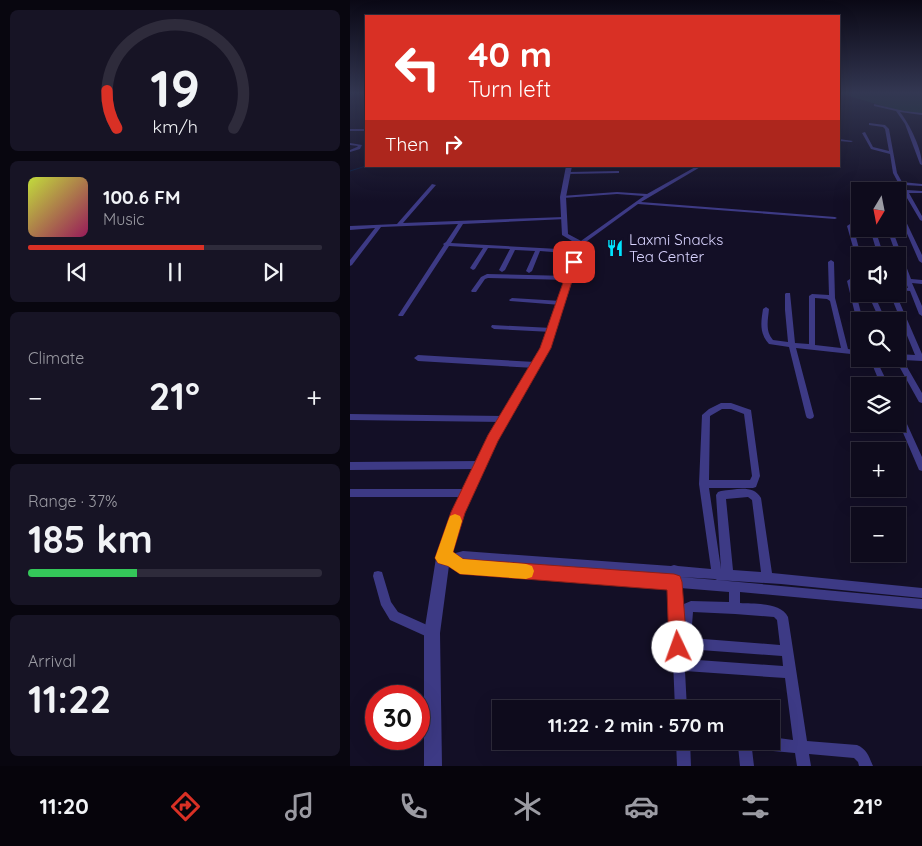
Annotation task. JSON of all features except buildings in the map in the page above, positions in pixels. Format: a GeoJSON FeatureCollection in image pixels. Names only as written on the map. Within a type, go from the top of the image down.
{"type":"FeatureCollection","features":[{"type":"Feature","properties":{"kind":"street"},"geometry":{"type":"LineString","coordinates":[[887,129],[895,173],[900,182]]}},
{"type":"Feature","properties":{"kind":"street"},"geometry":{"type":"LineString","coordinates":[[909,129],[922,164]]}},
{"type":"Feature","properties":{"kind":"street"},"geometry":{"type":"LineString","coordinates":[[350,130],[365,130]]}},
{"type":"Feature","properties":{"kind":"street"},"geometry":{"type":"LineString","coordinates":[[864,133],[872,148],[891,153]]}},
{"type":"Feature","properties":{"kind":"street"},"geometry":{"type":"LineString","coordinates":[[840,140],[851,141]]}},
{"type":"Feature","properties":{"kind":"street"},"geometry":{"type":"LineString","coordinates":[[350,144],[360,145],[359,148],[350,151]]}},
{"type":"Feature","properties":{"kind":"street"},"geometry":{"type":"LineString","coordinates":[[433,766],[432,633],[458,512],[503,419],[545,348],[579,248],[648,195],[698,167]]}},
{"type":"Feature","properties":{"kind":"street"},"geometry":{"type":"LineString","coordinates":[[579,248],[565,235],[563,197],[568,170],[618,172]]}},
{"type":"Feature","properties":{"kind":"street"},"geometry":{"type":"LineString","coordinates":[[906,183],[922,184]]}},
{"type":"Feature","properties":{"kind":"street"},"geometry":{"type":"LineString","coordinates":[[398,226],[434,185]]}},
{"type":"Feature","properties":{"kind":"street"},"geometry":{"type":"LineString","coordinates":[[906,190],[922,192]]}},
{"type":"Feature","properties":{"kind":"street"},"geometry":{"type":"LineString","coordinates":[[906,193],[922,220]]}},
{"type":"Feature","properties":{"kind":"street"},"geometry":{"type":"LineString","coordinates":[[563,197],[609,194],[648,195]]}},
{"type":"Feature","properties":{"kind":"street"},"geometry":{"type":"LineString","coordinates":[[638,203],[835,218]]}},
{"type":"Feature","properties":{"kind":"street"},"geometry":{"type":"LineString","coordinates":[[350,228],[564,218]]}},
{"type":"Feature","properties":{"kind":"street"},"geometry":{"type":"LineString","coordinates":[[401,315],[461,223]]}},
{"type":"Feature","properties":{"kind":"street"},"geometry":{"type":"LineString","coordinates":[[350,264],[379,226]]}},
{"type":"Feature","properties":{"kind":"street"},"geometry":{"type":"LineString","coordinates":[[850,226],[856,247]]}},
{"type":"Feature","properties":{"kind":"street"},"geometry":{"type":"LineString","coordinates":[[906,226],[922,261]]}},
{"type":"Feature","properties":{"kind":"street"},"geometry":{"type":"LineString","coordinates":[[892,238],[922,314]]}},
{"type":"Feature","properties":{"kind":"street"},"geometry":{"type":"LineString","coordinates":[[446,244],[538,250],[579,248]]}},
{"type":"Feature","properties":{"kind":"street"},"geometry":{"type":"LineString","coordinates":[[473,268],[486,247]]}},
{"type":"Feature","properties":{"kind":"street"},"geometry":{"type":"LineString","coordinates":[[502,270],[513,248]]}},
{"type":"Feature","properties":{"kind":"street"},"geometry":{"type":"LineString","coordinates":[[529,271],[538,250]]}},
{"type":"Feature","properties":{"kind":"street"},"geometry":{"type":"LineString","coordinates":[[831,262],[832,298],[845,351]]}},
{"type":"Feature","properties":{"kind":"street"},"geometry":{"type":"LineString","coordinates":[[474,291],[483,278],[487,276],[569,278]]}},
{"type":"Feature","properties":{"kind":"street"},"geometry":{"type":"LineString","coordinates":[[850,281],[858,312]]}},
{"type":"Feature","properties":{"kind":"street"},"geometry":{"type":"LineString","coordinates":[[909,281],[922,282]]}},
{"type":"Feature","properties":{"kind":"street"},"geometry":{"type":"LineString","coordinates":[[906,289],[912,290]]}},
{"type":"Feature","properties":{"kind":"street"},"geometry":{"type":"LineString","coordinates":[[788,294],[788,315],[792,345],[810,416]]}},
{"type":"Feature","properties":{"kind":"street"},"geometry":{"type":"LineString","coordinates":[[812,347],[812,296],[832,298]]}},
{"type":"Feature","properties":{"kind":"street"},"geometry":{"type":"LineString","coordinates":[[512,300],[561,303]]}},
{"type":"Feature","properties":{"kind":"street"},"geometry":{"type":"LineString","coordinates":[[896,302],[921,358],[906,357]]}},
{"type":"Feature","properties":{"kind":"street"},"geometry":{"type":"LineString","coordinates":[[766,309],[764,332],[766,338],[771,342],[851,352]]}},
{"type":"Feature","properties":{"kind":"street"},"geometry":{"type":"LineString","coordinates":[[494,326],[552,330]]}},
{"type":"Feature","properties":{"kind":"street"},"geometry":{"type":"LineString","coordinates":[[418,358],[535,364]]}},
{"type":"Feature","properties":{"kind":"street"},"geometry":{"type":"LineString","coordinates":[[904,367],[921,397]]}},
{"type":"Feature","properties":{"kind":"street"},"geometry":{"type":"LineString","coordinates":[[704,484],[753,484],[756,476],[748,412],[722,405],[706,415],[704,484],[722,575]]}},
{"type":"Feature","properties":{"kind":"street"},"geometry":{"type":"LineString","coordinates":[[350,417],[503,419]]}},
{"type":"Feature","properties":{"kind":"street"},"geometry":{"type":"LineString","coordinates":[[906,431],[922,467]]}},
{"type":"Feature","properties":{"kind":"street"},"geometry":{"type":"LineString","coordinates":[[350,466],[480,465]]}},
{"type":"Feature","properties":{"kind":"street"},"geometry":{"type":"LineString","coordinates":[[350,493],[467,493]]}},
{"type":"Feature","properties":{"kind":"street"},"geometry":{"type":"LineString","coordinates":[[722,575],[721,494],[749,493],[756,498],[767,578]]}},
{"type":"Feature","properties":{"kind":"street"},"geometry":{"type":"LineString","coordinates":[[448,558],[463,556],[568,563],[674,576],[734,587],[922,604]]}},
{"type":"Feature","properties":{"kind":"street"},"geometry":{"type":"LineString","coordinates":[[448,558],[460,566],[566,574],[722,575],[922,593]]}},
{"type":"Feature","properties":{"kind":"street"},"geometry":{"type":"LineString","coordinates":[[566,574],[568,563]]}},
{"type":"Feature","properties":{"kind":"street"},"geometry":{"type":"LineString","coordinates":[[378,576],[386,605],[394,616],[432,633]]}},
{"type":"Feature","properties":{"kind":"street"},"geometry":{"type":"LineString","coordinates":[[674,576],[681,700]]}},
{"type":"Feature","properties":{"kind":"street"},"geometry":{"type":"LineString","coordinates":[[734,587],[735,608]]}},
{"type":"Feature","properties":{"kind":"street"},"geometry":{"type":"LineString","coordinates":[[787,651],[687,643],[685,640],[688,608],[691,606],[735,608],[780,614],[787,651],[804,766]]}},
{"type":"Feature","properties":{"kind":"street"},"geometry":{"type":"LineString","coordinates":[[679,664],[790,672]]}},
{"type":"Feature","properties":{"kind":"street"},"geometry":{"type":"LineString","coordinates":[[780,745],[857,752],[863,758],[866,766]]}},
{"type":"Feature","properties":{"kind":"street"},"geometry":{"type":"LineString","coordinates":[[683,750],[684,766]]}},
{"type":"Feature","properties":{"kind":"street"},"geometry":{"type":"LineString","coordinates":[[745,750],[747,766]]}},
{"type":"Feature","properties":{"kind":"waterway"},"geometry":{"type":"LineString","coordinates":[[350,171],[365,166]]}},
{"type":"Feature","properties":{"kind":"slow traffic"},"geometry":{"type":"LineString","coordinates":[[455,521],[443,558],[452,559],[460,566],[526,571]]}},
{"type":"Feature","properties":{"kind":"place","name":"Laxmi Snacks Tea Center"},"geometry":{"type":"Point","coordinates":[615,248]}},
{"type":"Feature","properties":{"kind":"route"},"geometry":{"type":"LineString","coordinates":[[574,262],[555,324],[545,348],[492,439],[458,512],[443,558],[452,559],[460,566],[674,582],[678,647]]}}]}
